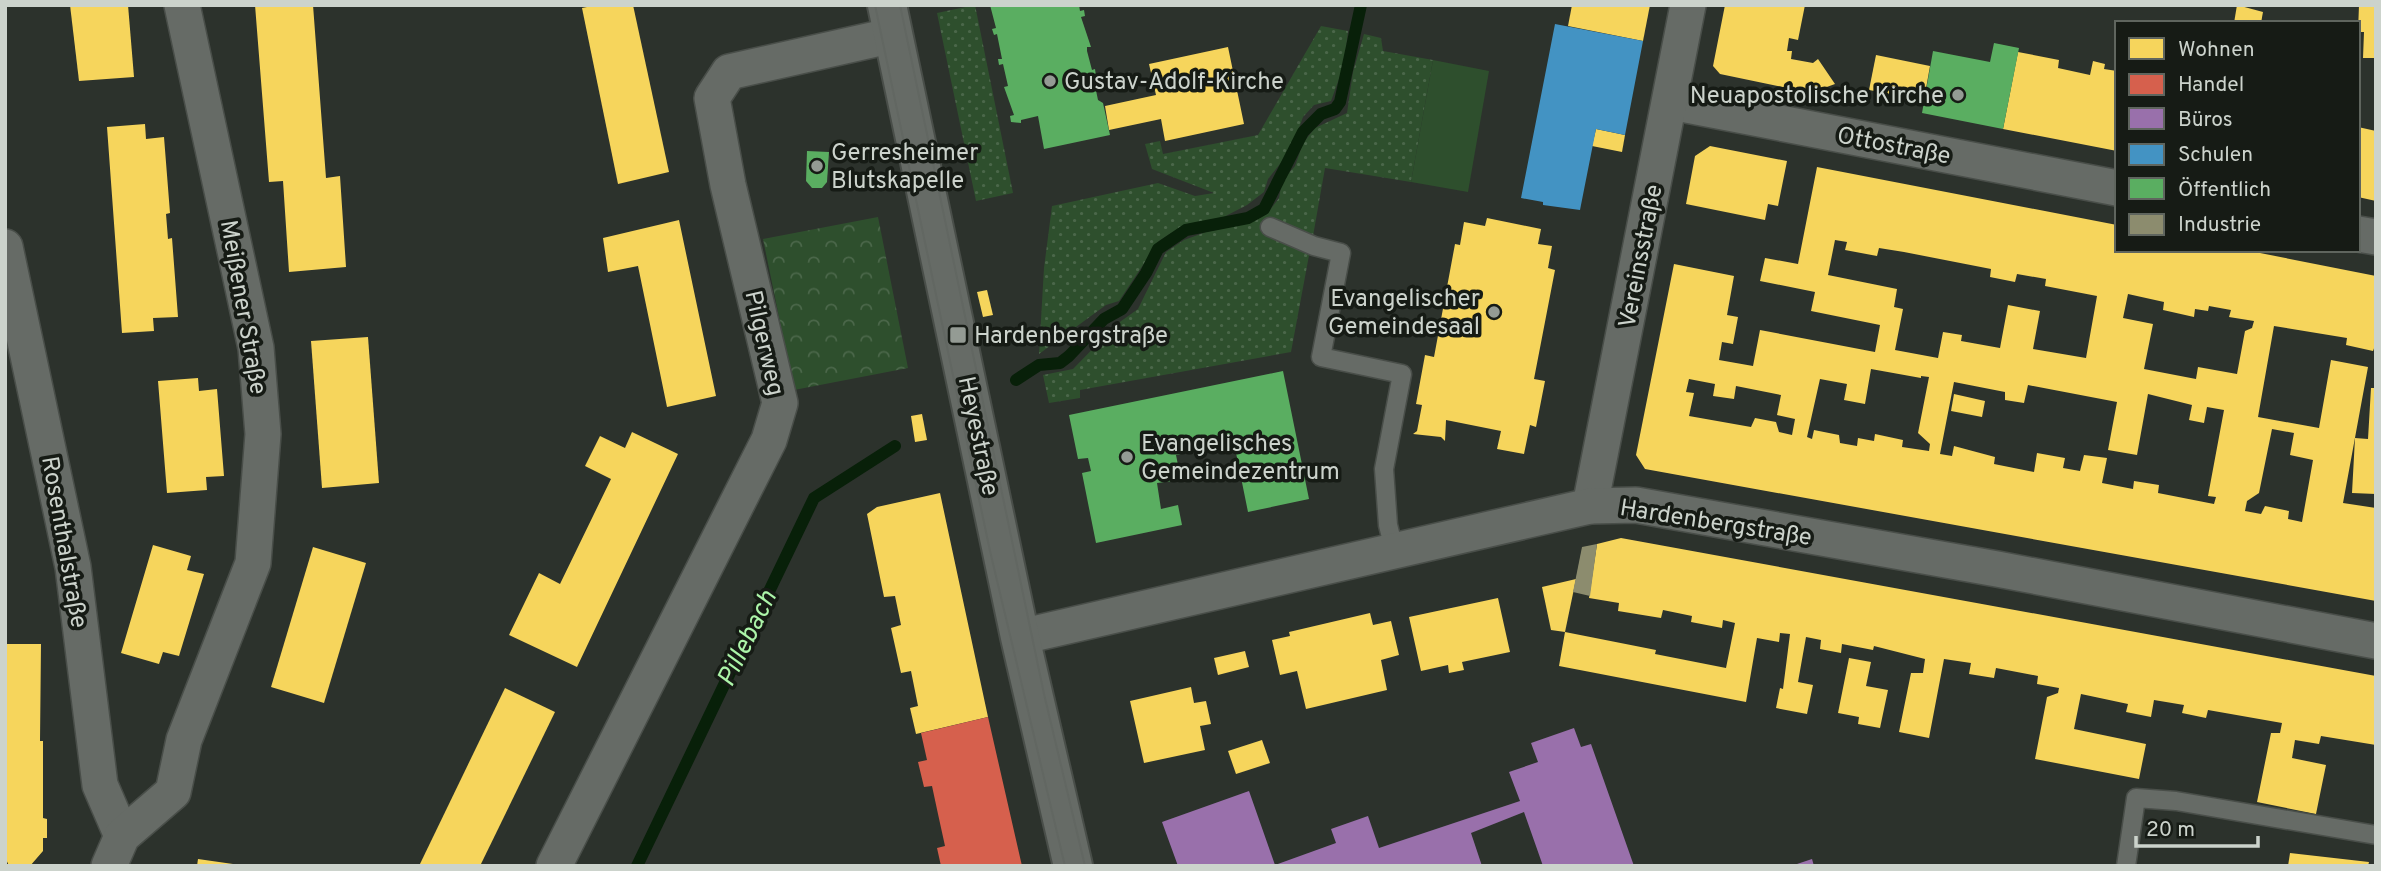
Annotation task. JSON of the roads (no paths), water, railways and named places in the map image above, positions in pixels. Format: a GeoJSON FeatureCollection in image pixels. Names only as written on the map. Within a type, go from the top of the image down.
{"type":"FeatureCollection","features":[{"type":"Feature","properties":{"kind":"street","name":"Meißener Straße"},"geometry":{"type":"LineString","coordinates":[[115,851],[173,792],[184,740],[253,563],[263,434],[249,310],[182,5]]}},
{"type":"Feature","properties":{"kind":"street","name":"Vereinsstraße"},"geometry":{"type":"LineString","coordinates":[[1590,506],[1688,5]]}},
{"type":"Feature","properties":{"kind":"street","name":"Heyestraße"},"geometry":{"type":"LineString","coordinates":[[891,20],[1020,637],[1073,866]]}},
{"type":"Feature","properties":{"kind":"street","name":"Pilgerweg"},"geometry":{"type":"LineString","coordinates":[[554,866],[769,440],[780,403],[728,184],[712,98],[729,72],[891,20]]}},
{"type":"Feature","properties":{"kind":"street","name":"Ottostraße"},"geometry":{"type":"LineString","coordinates":[[1671,102],[2115,188]]}},
{"type":"Feature","properties":{"kind":"street","name":"Rosenthalstraße"},"geometry":{"type":"LineString","coordinates":[[5,247],[73,567],[100,785],[115,851]]}},
{"type":"Feature","properties":{"kind":"street","name":"Hardenbergstraße"},"geometry":{"type":"LineString","coordinates":[[1020,637],[1395,553],[1590,506],[1636,505],[1997,569],[2376,641]]}},
{"type":"Feature","properties":{"kind":"lane"},"geometry":{"type":"LineString","coordinates":[[1270,227],[1314,246],[1341,253],[1321,357],[1402,374],[1384,469],[1388,525],[1395,553]]}},
{"type":"Feature","properties":{"kind":"lane"},"geometry":{"type":"LineString","coordinates":[[2126,866],[2136,798],[2176,801],[2376,835]]}},
{"type":"Feature","properties":{"kind":"waterway","name":"Pillebach"},"geometry":{"type":"LineString","coordinates":[[1016,380],[1039,365],[1060,363],[1104,319],[1122,309],[1158,249],[1186,230],[1248,218],[1264,209],[1303,132],[1321,114],[1335,109],[1340,102],[1361,5]]}},
{"type":"Feature","properties":{"kind":"waterway","name":"Pillebach"},"geometry":{"type":"LineString","coordinates":[[637,866],[814,498],[895,446]]}},
{"type":"Feature","properties":{"kind":"tram line"},"geometry":{"type":"LineString","coordinates":[[875,5],[990,551],[1065,866]]}},
{"type":"Feature","properties":{"kind":"tram line"},"geometry":{"type":"LineString","coordinates":[[900,5],[1044,694],[1085,866]]}},
{"type":"Feature","properties":{"kind":"place","name":"Gustav-Adolf-Kirche"},"geometry":{"type":"Point","coordinates":[1050,81]}},
{"type":"Feature","properties":{"kind":"place","name":"Neuapostolische Kirche"},"geometry":{"type":"Point","coordinates":[1958,95]}},
{"type":"Feature","properties":{"kind":"place","name":"Gerresheimer Blutskapelle"},"geometry":{"type":"Point","coordinates":[817,166]}},
{"type":"Feature","properties":{"kind":"place","name":"Evangelischer Gemeindesaal"},"geometry":{"type":"Point","coordinates":[1494,312]}},
{"type":"Feature","properties":{"kind":"place","name":"Hardenbergstraße"},"geometry":{"type":"Point","coordinates":[958,335]}},
{"type":"Feature","properties":{"kind":"place","name":"Evangelisches Gemeindezentrum"},"geometry":{"type":"Point","coordinates":[1127,457]}}]}
